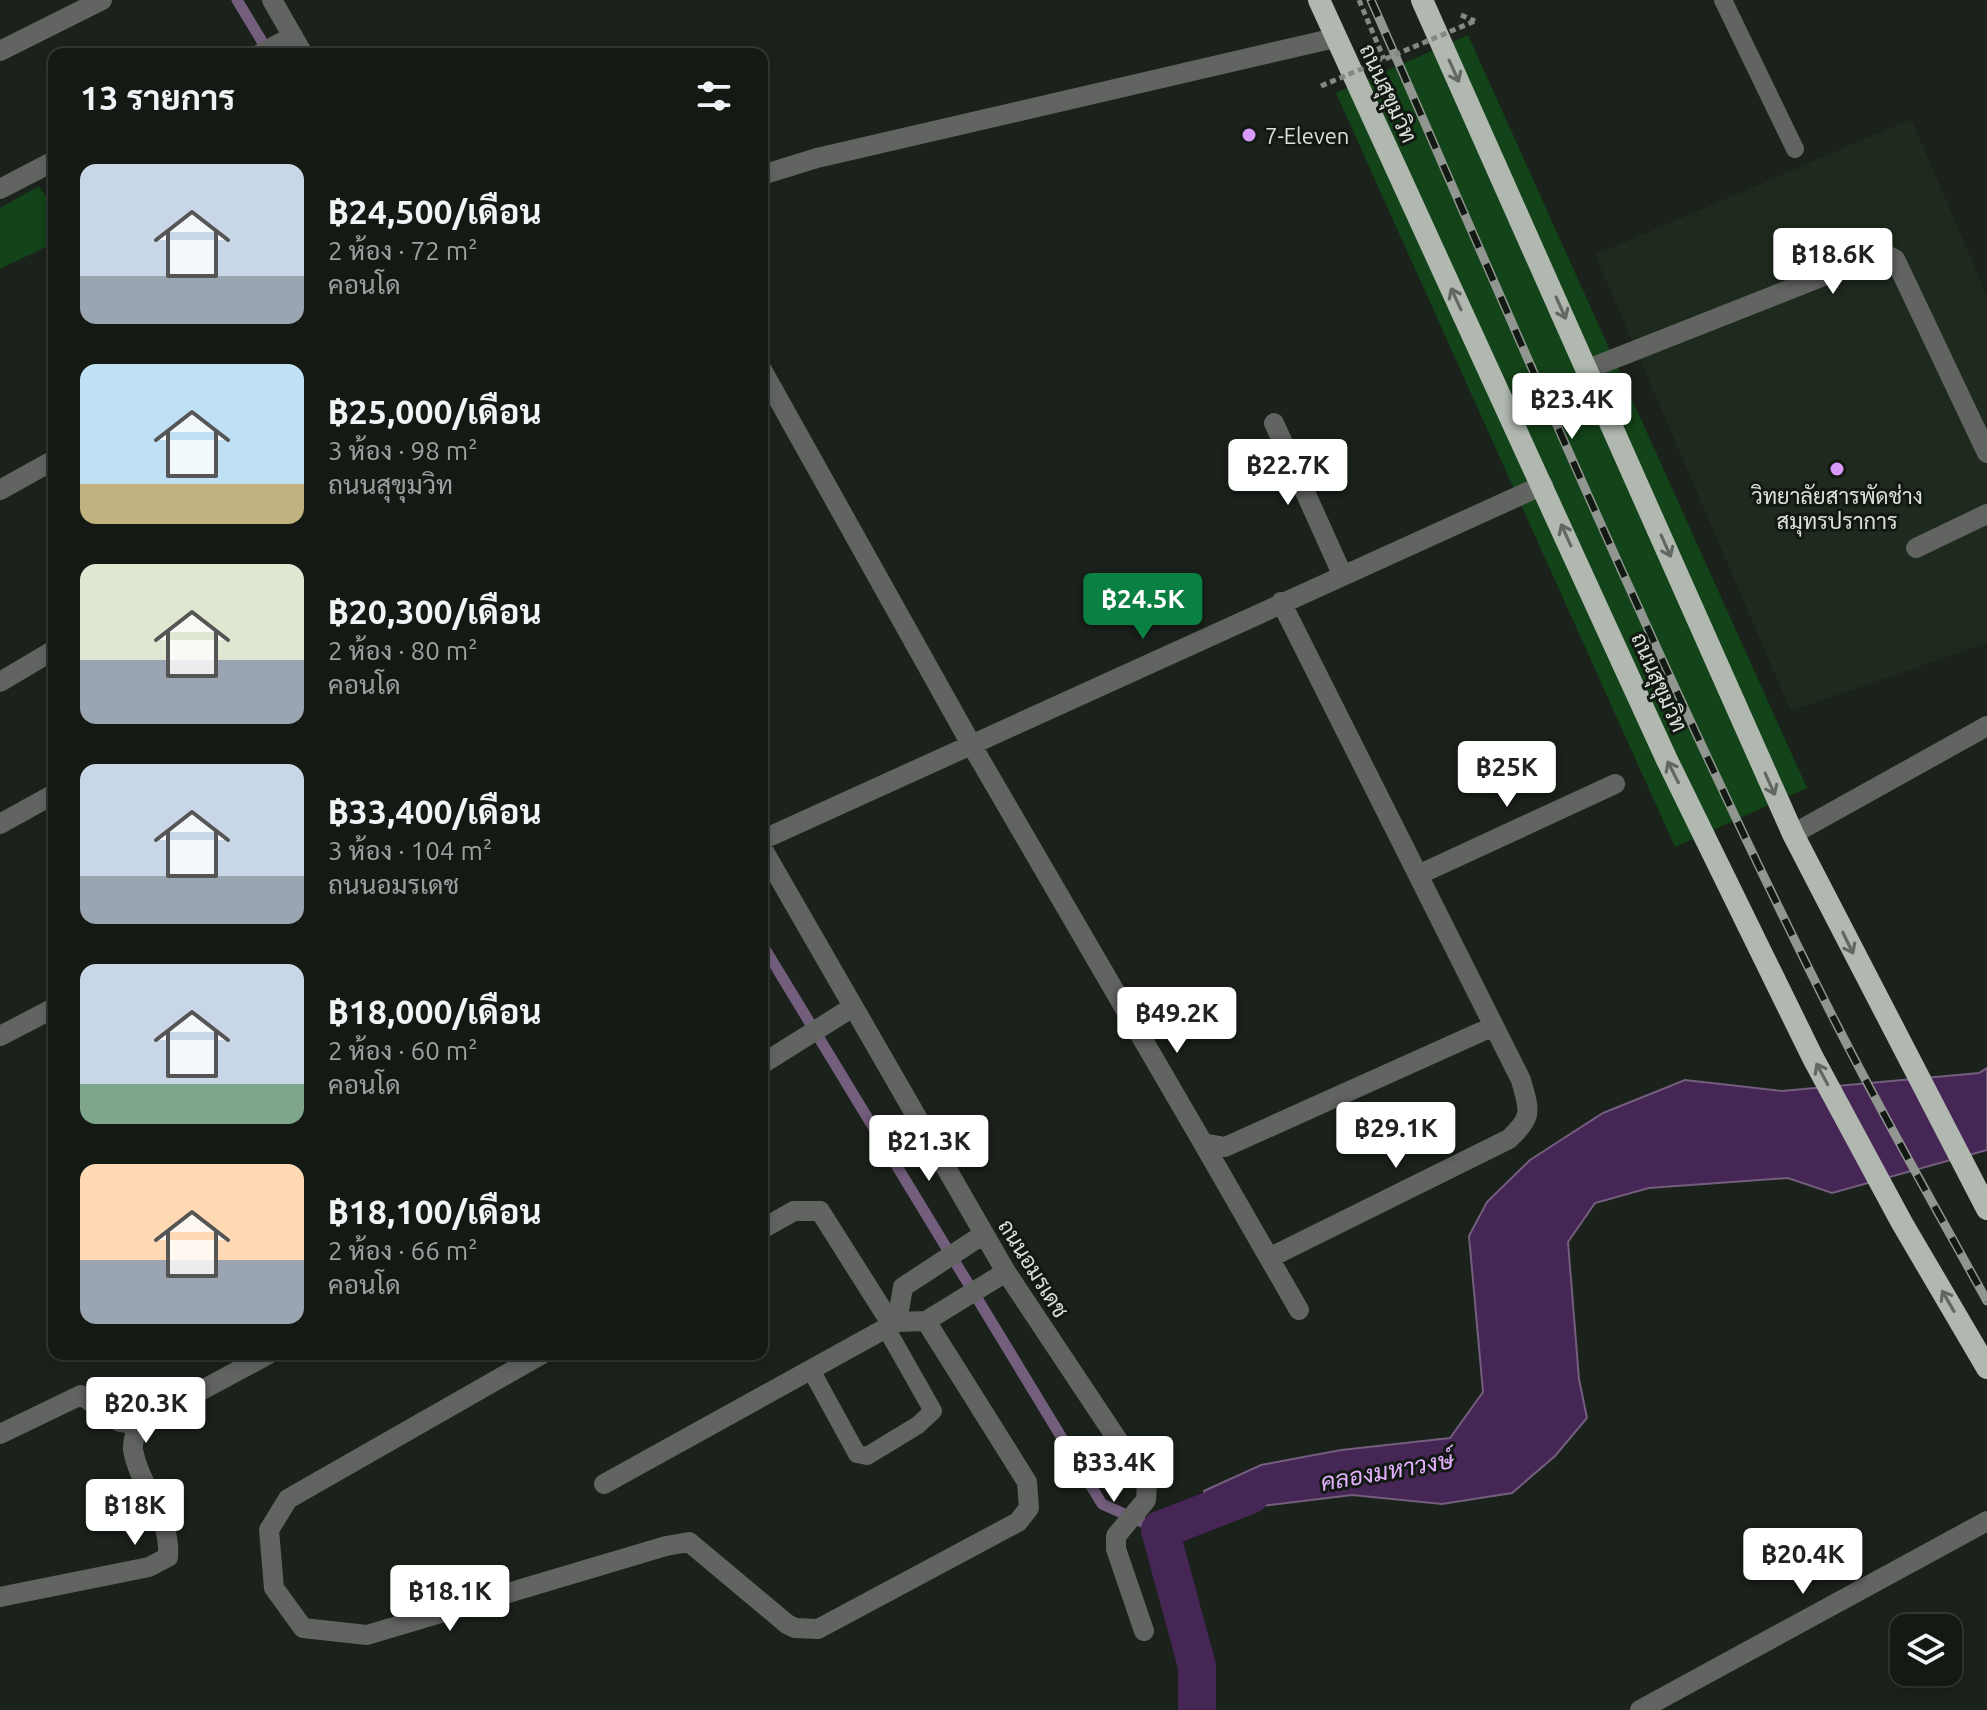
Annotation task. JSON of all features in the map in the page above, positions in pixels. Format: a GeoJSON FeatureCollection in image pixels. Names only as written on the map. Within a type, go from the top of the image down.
{"type":"FeatureCollection","features":[{"type":"Feature","properties":{"kind":"highway","name":"ถนนสุขุมวิท"},"geometry":{"type":"LineString","coordinates":[[1319,0],[1667,760],[1813,1058],[1902,1223],[1987,1368]]}},
{"type":"Feature","properties":{"kind":"highway"},"geometry":{"type":"LineString","coordinates":[[1422,0],[1793,834],[1987,1209]]}},
{"type":"Feature","properties":{"kind":"street"},"geometry":{"type":"LineString","coordinates":[[0,51],[102,0]]}},
{"type":"Feature","properties":{"kind":"street"},"geometry":{"type":"LineString","coordinates":[[272,0],[284,47]]}},
{"type":"Feature","properties":{"kind":"street"},"geometry":{"type":"LineString","coordinates":[[768,173],[817,158],[1335,38]]}},
{"type":"Feature","properties":{"kind":"street"},"geometry":{"type":"LineString","coordinates":[[0,189],[48,164]]}},
{"type":"Feature","properties":{"kind":"street"},"geometry":{"type":"LineString","coordinates":[[1588,369],[1882,253],[1895,259],[1987,453]]}},
{"type":"Feature","properties":{"kind":"street"},"geometry":{"type":"LineString","coordinates":[[768,381],[971,744],[1299,1310]]}},
{"type":"Feature","properties":{"kind":"street"},"geometry":{"type":"LineString","coordinates":[[1274,423],[1342,574]]}},
{"type":"Feature","properties":{"kind":"street"},"geometry":{"type":"LineString","coordinates":[[0,490],[48,463]]}},
{"type":"Feature","properties":{"kind":"street"},"geometry":{"type":"LineString","coordinates":[[768,837],[1543,485]]}},
{"type":"Feature","properties":{"kind":"street"},"geometry":{"type":"LineString","coordinates":[[1916,548],[1987,514]]}},
{"type":"Feature","properties":{"kind":"street"},"geometry":{"type":"LineString","coordinates":[[1269,1258],[1509,1139],[1528,1119],[1529,1108],[1521,1080],[1281,602]]}},
{"type":"Feature","properties":{"kind":"street"},"geometry":{"type":"LineString","coordinates":[[0,682],[48,654]]}},
{"type":"Feature","properties":{"kind":"street"},"geometry":{"type":"LineString","coordinates":[[1793,834],[1987,726]]}},
{"type":"Feature","properties":{"kind":"street"},"geometry":{"type":"LineString","coordinates":[[1418,875],[1615,784]]}},
{"type":"Feature","properties":{"kind":"street"},"geometry":{"type":"LineString","coordinates":[[0,824],[48,797]]}},
{"type":"Feature","properties":{"kind":"street","name":"ถนนอมรเดช"},"geometry":{"type":"LineString","coordinates":[[768,858],[853,1007],[998,1277],[1147,1484],[1146,1500],[1116,1536],[1116,1549],[1144,1631]]}},
{"type":"Feature","properties":{"kind":"street"},"geometry":{"type":"LineString","coordinates":[[768,1060],[853,1007]]}},
{"type":"Feature","properties":{"kind":"street"},"geometry":{"type":"LineString","coordinates":[[0,1036],[48,1011]]}},
{"type":"Feature","properties":{"kind":"street"},"geometry":{"type":"LineString","coordinates":[[1203,1143],[1225,1147],[1494,1026]]}},
{"type":"Feature","properties":{"kind":"street"},"geometry":{"type":"LineString","coordinates":[[768,1226],[794,1211],[820,1211],[892,1325]]}},
{"type":"Feature","properties":{"kind":"street"},"geometry":{"type":"LineString","coordinates":[[892,1325],[903,1287],[976,1240]]}},
{"type":"Feature","properties":{"kind":"street"},"geometry":{"type":"LineString","coordinates":[[604,1484],[892,1325],[926,1321],[998,1277]]}},
{"type":"Feature","properties":{"kind":"street"},"geometry":{"type":"LineString","coordinates":[[531,1360],[288,1499],[269,1530],[274,1588],[303,1628],[367,1635],[666,1546],[689,1542],[787,1624],[795,1628],[818,1629],[1018,1522],[1029,1508],[1027,1482],[926,1321]]}},
{"type":"Feature","properties":{"kind":"street"},"geometry":{"type":"LineString","coordinates":[[0,1434],[81,1395],[120,1422],[137,1425],[258,1360]]}},
{"type":"Feature","properties":{"kind":"street"},"geometry":{"type":"LineString","coordinates":[[0,1597],[149,1567],[168,1557],[169,1540],[164,1519],[132,1448],[137,1425]]}},
{"type":"Feature","properties":{"kind":"street"},"geometry":{"type":"LineString","coordinates":[[1640,1710],[1987,1521]]}},
{"type":"Feature","properties":{"kind":"lane"},"geometry":{"type":"LineString","coordinates":[[1723,0],[1795,149]]}},
{"type":"Feature","properties":{"kind":"lane"},"geometry":{"type":"LineString","coordinates":[[811,1370],[857,1454],[867,1456],[918,1425],[933,1411],[892,1325]]}},
{"type":"Feature","properties":{"kind":"path"},"geometry":{"type":"LineString","coordinates":[[1359,0],[1384,59]]}},
{"type":"Feature","properties":{"kind":"path"},"geometry":{"type":"LineString","coordinates":[[1321,86],[1475,21]]}},
{"type":"Feature","properties":{"kind":"shaded area","name":"วิทยาลัยสารพัดช่าง สมุทรปราการ"},"geometry":{"type":"Polygon","coordinates":[[[1911,119],[1987,295],[1987,643],[1791,711],[1595,255],[1911,119]]]}},
{"type":"Feature","properties":{"kind":"water"},"geometry":{"type":"Polygon","coordinates":[[[1987,1068],[1987,1150],[1832,1193],[1788,1178],[1649,1188],[1595,1203],[1568,1242],[1579,1379],[1587,1418],[1555,1456],[1512,1493],[1442,1504],[1352,1495],[1205,1513],[1204,1491],[1261,1465],[1341,1450],[1450,1438],[1483,1392],[1469,1236],[1487,1202],[1530,1160],[1603,1113],[1685,1080],[1782,1091],[1979,1073],[1987,1068]]]}},
{"type":"Feature","properties":{"kind":"building"},"geometry":{"type":"Polygon","coordinates":[[[1468,35],[1807,788],[1675,847],[1336,93],[1468,35]]]}},
{"type":"Feature","properties":{"kind":"building"},"geometry":{"type":"Polygon","coordinates":[[[39,186],[48,200],[48,246],[0,269],[0,208],[39,186]]]}},
{"type":"Feature","properties":{"kind":"waterway"},"geometry":{"type":"LineString","coordinates":[[237,0],[266,48]]}},
{"type":"Feature","properties":{"kind":"waterway"},"geometry":{"type":"LineString","coordinates":[[768,954],[1102,1504],[1160,1530]]}},
{"type":"Feature","properties":{"kind":"waterway","name":"คลองมหาวงษ์"},"geometry":{"type":"LineString","coordinates":[[1197,1710],[1197,1666],[1160,1530],[1250,1495]]}},
{"type":"Feature","properties":{"kind":"railway"},"geometry":{"type":"LineString","coordinates":[[1371,0],[1584,487],[1751,850],[1851,1053],[1987,1301]]}},
{"type":"Feature","properties":{"kind":"place","name":"7-Eleven"},"geometry":{"type":"Point","coordinates":[1249,135]}},
{"type":"Feature","properties":{"kind":"place","name":"วิทยาลัยสารพัดช่าง สมุทรปราการ"},"geometry":{"type":"Point","coordinates":[1837,469]}}]}
